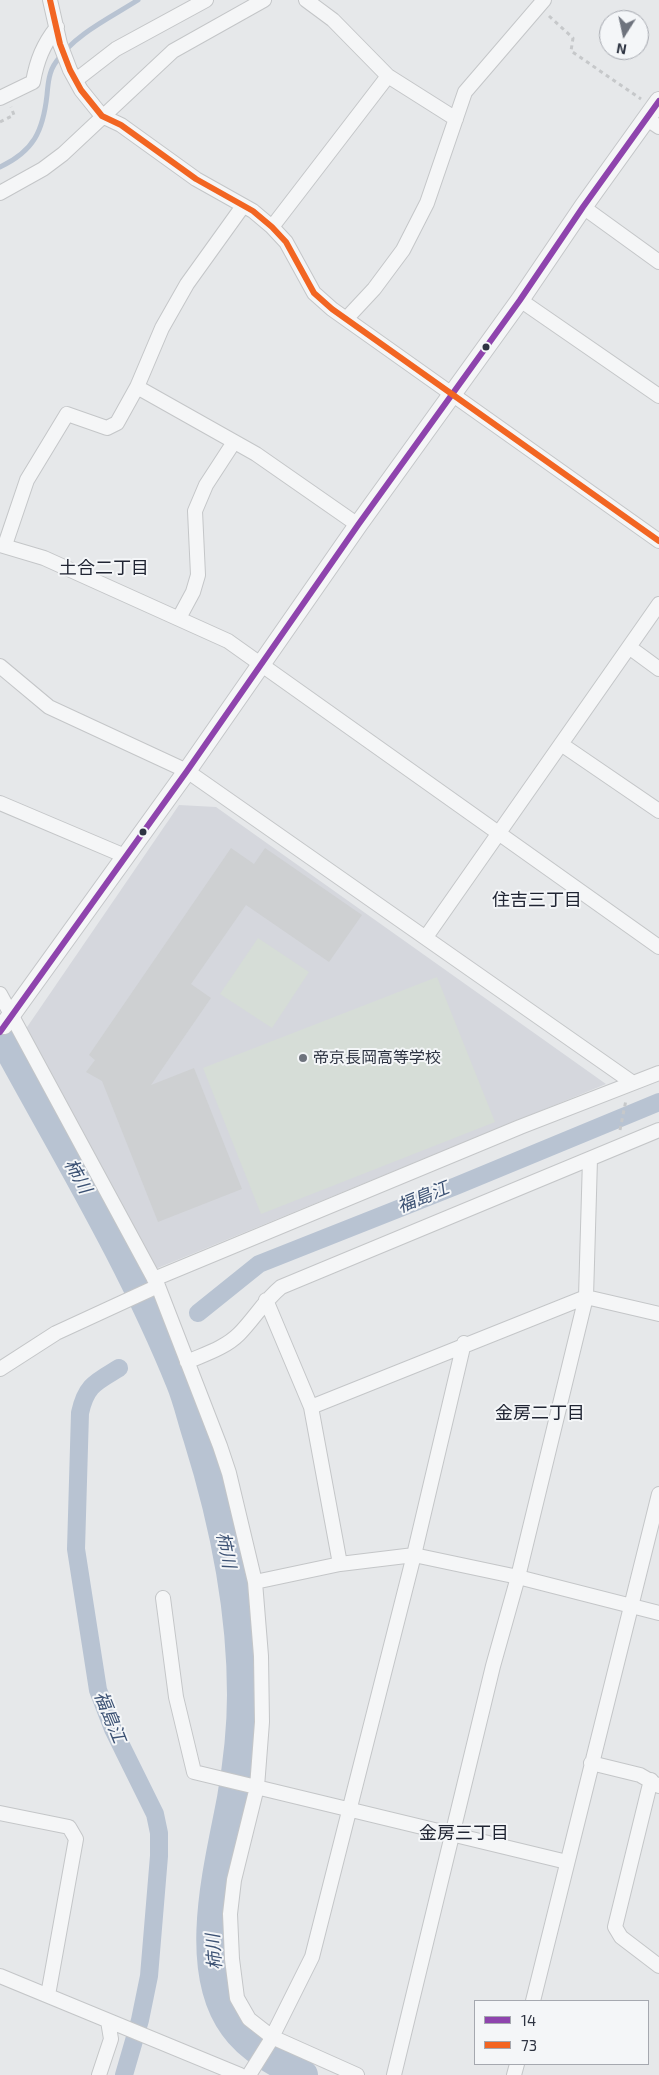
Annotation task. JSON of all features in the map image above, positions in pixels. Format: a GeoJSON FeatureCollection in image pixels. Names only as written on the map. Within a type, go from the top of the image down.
{"type":"FeatureCollection","features":[{"type":"Feature","properties":{"kind":"street"},"geometry":{"type":"LineString","coordinates":[[50,0],[60,44],[73,75],[102,116],[120,125],[196,178],[272,226],[286,242],[314,293],[346,319],[659,541]]}},
{"type":"Feature","properties":{"kind":"street"},"geometry":{"type":"LineString","coordinates":[[73,75],[116,49],[206,0]]}},
{"type":"Feature","properties":{"kind":"street"},"geometry":{"type":"LineString","coordinates":[[0,193],[56,159],[102,116],[115,107],[173,51],[264,0]]}},
{"type":"Feature","properties":{"kind":"street"},"geometry":{"type":"LineString","coordinates":[[306,0],[333,20],[388,76],[456,119]]}},
{"type":"Feature","properties":{"kind":"street"},"geometry":{"type":"LineString","coordinates":[[346,319],[374,289],[403,250],[427,203],[465,92],[541,4]]}},
{"type":"Feature","properties":{"kind":"street"},"geometry":{"type":"LineString","coordinates":[[0,98],[33,82],[37,60],[44,44],[57,27]]}},
{"type":"Feature","properties":{"kind":"street"},"geometry":{"type":"LineString","coordinates":[[272,226],[388,76]]}},
{"type":"Feature","properties":{"kind":"street"},"geometry":{"type":"LineString","coordinates":[[6,1024],[187,771],[358,525],[520,300],[583,207],[655,114]]}},
{"type":"Feature","properties":{"kind":"street"},"geometry":{"type":"LineString","coordinates":[[243,206],[187,284],[162,328],[138,387],[117,422],[107,428],[67,414],[28,480],[2,545],[44,558],[228,641],[659,947]]}},
{"type":"Feature","properties":{"kind":"street"},"geometry":{"type":"LineString","coordinates":[[583,207],[659,262]]}},
{"type":"Feature","properties":{"kind":"street"},"geometry":{"type":"LineString","coordinates":[[520,300],[659,396]]}},
{"type":"Feature","properties":{"kind":"street"},"geometry":{"type":"LineString","coordinates":[[138,387],[234,442],[358,525]]}},
{"type":"Feature","properties":{"kind":"street"},"geometry":{"type":"LineString","coordinates":[[179,618],[191,598],[198,574],[196,511],[206,486],[234,442]]}},
{"type":"Feature","properties":{"kind":"street"},"geometry":{"type":"LineString","coordinates":[[426,937],[659,604]]}},
{"type":"Feature","properties":{"kind":"street"},"geometry":{"type":"LineString","coordinates":[[629,647],[659,670]]}},
{"type":"Feature","properties":{"kind":"street"},"geometry":{"type":"LineString","coordinates":[[0,666],[49,706],[187,771],[633,1083]]}},
{"type":"Feature","properties":{"kind":"street"},"geometry":{"type":"LineString","coordinates":[[561,744],[659,811]]}},
{"type":"Feature","properties":{"kind":"street"},"geometry":{"type":"LineString","coordinates":[[0,803],[125,856]]}},
{"type":"Feature","properties":{"kind":"street"},"geometry":{"type":"LineString","coordinates":[[0,994],[6,1024],[155,1285],[187,1362],[229,1473],[255,1582],[262,1691],[254,1786],[234,1880],[230,1914],[230,1941],[240,2004],[249,2019],[271,2040],[357,2075]]}},
{"type":"Feature","properties":{"kind":"street"},"geometry":{"type":"LineString","coordinates":[[0,1369],[56,1332],[155,1285],[520,1127],[659,1073]]}},
{"type":"Feature","properties":{"kind":"street"},"geometry":{"type":"LineString","coordinates":[[187,1362],[229,1343],[240,1334],[266,1300],[281,1287],[659,1130]]}},
{"type":"Feature","properties":{"kind":"street"},"geometry":{"type":"LineString","coordinates":[[394,2075],[493,1666],[518,1577],[586,1296],[590,1159]]}},
{"type":"Feature","properties":{"kind":"street"},"geometry":{"type":"LineString","coordinates":[[311,1407],[464,1343],[586,1296],[659,1314]]}},
{"type":"Feature","properties":{"kind":"street"},"geometry":{"type":"LineString","coordinates":[[266,1300],[311,1407],[340,1564]]}},
{"type":"Feature","properties":{"kind":"street"},"geometry":{"type":"LineString","coordinates":[[252,2071],[271,2040],[312,1956],[414,1555],[464,1343]]}},
{"type":"Feature","properties":{"kind":"street"},"geometry":{"type":"LineString","coordinates":[[533,2000],[659,1494]]}},
{"type":"Feature","properties":{"kind":"street"},"geometry":{"type":"LineString","coordinates":[[255,1582],[340,1564],[414,1555],[518,1577],[659,1613]]}},
{"type":"Feature","properties":{"kind":"street"},"geometry":{"type":"LineString","coordinates":[[163,1598],[176,1697],[194,1772],[567,1862]]}},
{"type":"Feature","properties":{"kind":"street"},"geometry":{"type":"LineString","coordinates":[[591,1764],[655,1783],[615,1927],[621,1937],[659,1966]]}},
{"type":"Feature","properties":{"kind":"street"},"geometry":{"type":"LineString","coordinates":[[0,1813],[69,1828],[76,1839],[48,1995]]}},
{"type":"Feature","properties":{"kind":"street"},"geometry":{"type":"LineString","coordinates":[[0,1976],[240,2075]]}},
{"type":"Feature","properties":{"kind":"street"},"geometry":{"type":"LineString","coordinates":[[99,2075],[111,2040],[114,2024]]}},
{"type":"Feature","properties":{"kind":"path"},"geometry":{"type":"LineString","coordinates":[[541,4],[573,38],[571,51],[655,114]]}},
{"type":"Feature","properties":{"kind":"path"},"geometry":{"type":"LineString","coordinates":[[619,1134],[627,1102]]}},
{"type":"Feature","properties":{"kind":"shaded area","name":"帝京長岡高等学校"},"geometry":{"type":"Polygon","coordinates":[[[179,805],[216,807],[606,1084],[148,1272],[23,1033],[179,805]]]}},
{"type":"Feature","properties":{"kind":"shaded area"},"geometry":{"type":"Polygon","coordinates":[[[258,938],[309,972],[272,1028],[220,994],[258,938]]]}},
{"type":"Feature","properties":{"kind":"shaded area"},"geometry":{"type":"Polygon","coordinates":[[[437,977],[495,1122],[261,1214],[203,1068],[437,977]]]}},
{"type":"Feature","properties":{"kind":"building"},"geometry":{"type":"Polygon","coordinates":[[[231,848],[254,864],[265,848],[362,915],[329,962],[246,905],[191,984],[211,998],[151,1085],[194,1068],[242,1189],[158,1222],[102,1081],[86,1072],[95,1060],[89,1055],[231,848]]]}},
{"type":"Feature","properties":{"kind":"waterway"},"geometry":{"type":"LineString","coordinates":[[0,167],[21,154],[35,138],[43,119],[50,73],[64,52],[94,27],[138,0]]}},
{"type":"Feature","properties":{"kind":"waterway","name":"柿川"},"geometry":{"type":"LineString","coordinates":[[0,1032],[119,1249],[141,1293],[183,1389],[207,1468],[223,1532],[235,1597],[239,1630],[242,1695],[236,1772],[212,1914],[211,1945],[214,1975],[221,2002],[234,2026],[248,2042],[284,2066],[303,2075]]}},
{"type":"Feature","properties":{"kind":"waterway","name":"福島江"},"geometry":{"type":"LineString","coordinates":[[198,1313],[259,1264],[456,1186],[659,1102]]}},
{"type":"Feature","properties":{"kind":"waterway","name":"福島江"},"geometry":{"type":"LineString","coordinates":[[119,1368],[93,1385],[82,1404],[80,1413],[76,1549],[98,1690],[113,1729],[155,1814],[159,1833],[159,1856],[149,1976],[140,2020],[124,2075]]}},
{"type":"Feature","properties":{"kind":"transit line","name":"73"},"geometry":{"type":"LineString","coordinates":[[50,0],[60,44],[70,70],[81,90],[102,116],[121,125],[196,179],[253,211],[286,242],[314,293],[332,309],[659,541]]}},
{"type":"Feature","properties":{"kind":"transit line","name":"14"},"geometry":{"type":"LineString","coordinates":[[0,1032],[187,771],[358,525],[520,300],[583,207],[659,101]]}},
{"type":"Feature","properties":{"kind":"place","name":"帝京長岡高等学校"},"geometry":{"type":"Point","coordinates":[303,1058]}},
{"type":"Feature","properties":{"kind":"district","name":"土合二丁目"},"geometry":{"type":"Point","coordinates":[104,568]}},
{"type":"Feature","properties":{"kind":"district","name":"住吉三丁目"},"geometry":{"type":"Point","coordinates":[537,900]}},
{"type":"Feature","properties":{"kind":"district","name":"金房二丁目"},"geometry":{"type":"Point","coordinates":[540,1413]}},
{"type":"Feature","properties":{"kind":"district","name":"金房三丁目"},"geometry":{"type":"Point","coordinates":[464,1833]}}]}
